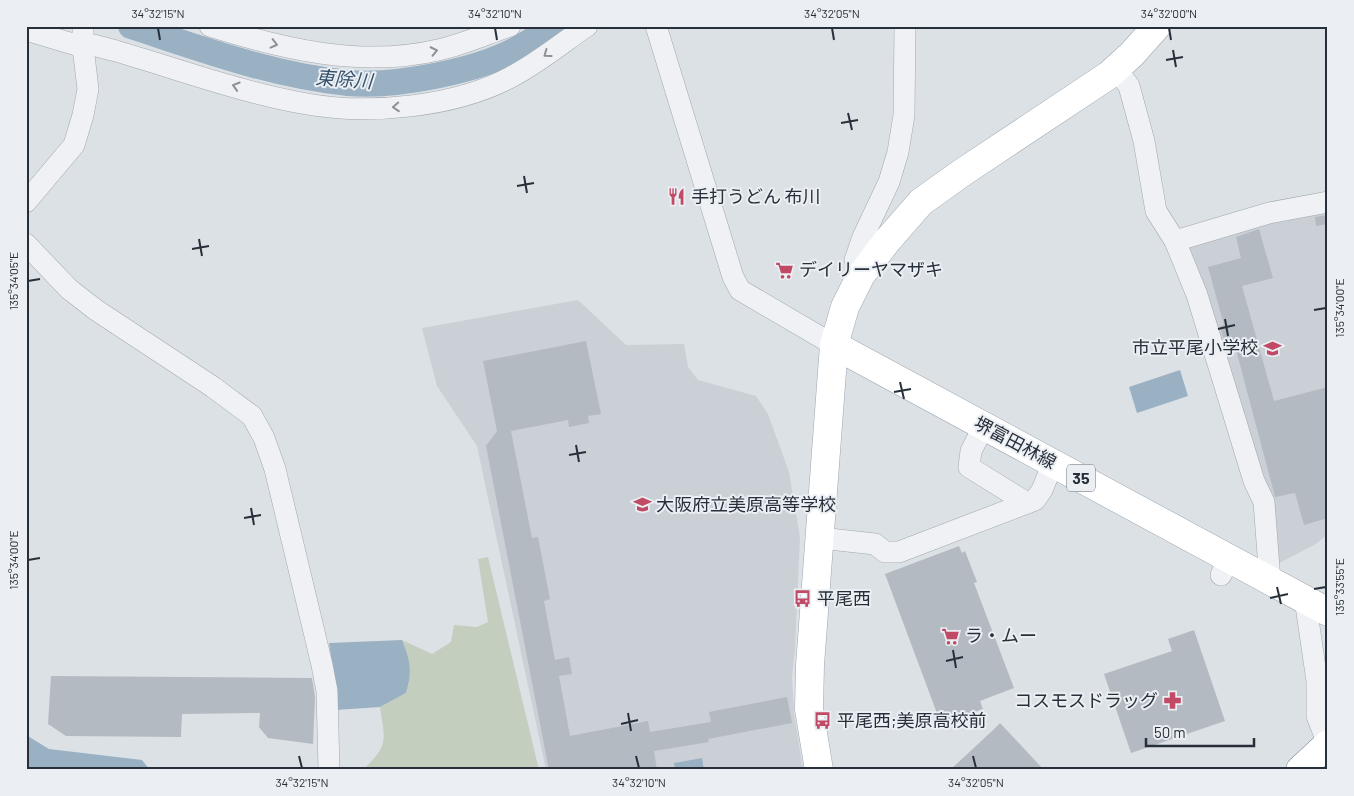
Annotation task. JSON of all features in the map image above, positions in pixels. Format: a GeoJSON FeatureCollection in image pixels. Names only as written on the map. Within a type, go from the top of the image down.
{"type":"FeatureCollection","features":[{"type":"Feature","properties":{"kind":"main road"},"geometry":{"type":"LineString","coordinates":[[819,770],[809,709],[810,665],[834,345],[845,307],[861,275],[886,241],[921,202],[963,172],[1109,76],[1157,26]]}},
{"type":"Feature","properties":{"kind":"main road","name":"堺富田林線"},"geometry":{"type":"LineString","coordinates":[[834,345],[1053,463],[1225,567],[1270,581],[1316,606]]}},
{"type":"Feature","properties":{"kind":"main road"},"geometry":{"type":"LineString","coordinates":[[1300,770],[1328,744]]}},
{"type":"Feature","properties":{"kind":"street"},"geometry":{"type":"LineString","coordinates":[[210,26],[242,36],[320,54],[379,57],[411,55],[438,50],[510,26]]}},
{"type":"Feature","properties":{"kind":"street"},"geometry":{"type":"LineString","coordinates":[[26,30],[83,37],[93,45],[268,96],[308,105],[353,108],[427,104],[485,88],[511,77],[587,26]]}},
{"type":"Feature","properties":{"kind":"street"},"geometry":{"type":"LineString","coordinates":[[656,26],[730,268],[740,290],[834,345]]}},
{"type":"Feature","properties":{"kind":"street"},"geometry":{"type":"LineString","coordinates":[[861,275],[855,260],[863,237],[889,182],[898,152],[904,116],[905,26]]}},
{"type":"Feature","properties":{"kind":"street"},"geometry":{"type":"LineString","coordinates":[[26,202],[74,145],[88,89],[83,37]]}},
{"type":"Feature","properties":{"kind":"street"},"geometry":{"type":"LineString","coordinates":[[1116,69],[1130,86],[1144,141],[1156,211],[1175,242],[1198,295],[1254,481],[1264,502],[1270,581]]}},
{"type":"Feature","properties":{"kind":"street"},"geometry":{"type":"LineString","coordinates":[[1175,242],[1269,213],[1328,202]]}},
{"type":"Feature","properties":{"kind":"street"},"geometry":{"type":"LineString","coordinates":[[26,244],[70,289],[96,310],[213,387],[252,416],[264,438],[277,478],[324,673],[327,691],[329,770]]}},
{"type":"Feature","properties":{"kind":"street"},"geometry":{"type":"LineString","coordinates":[[984,426],[971,451],[968,467],[1027,503]]}},
{"type":"Feature","properties":{"kind":"street"},"geometry":{"type":"LineString","coordinates":[[820,538],[874,544],[885,552],[899,552],[1035,500],[1042,490],[1053,463]]}},
{"type":"Feature","properties":{"kind":"street"},"geometry":{"type":"LineString","coordinates":[[1316,606],[1317,716],[1328,744]]}},
{"type":"Feature","properties":{"kind":"shaded area"},"geometry":{"type":"Polygon","coordinates":[[[1328,208],[1328,534],[1316,544],[1279,563],[1186,249],[1227,231],[1328,208]]]}},
{"type":"Feature","properties":{"kind":"shaded area","name":"大阪府立美原高等学校"},"geometry":{"type":"Polygon","coordinates":[[[578,300],[626,345],[684,344],[688,367],[698,380],[756,396],[768,414],[789,472],[800,537],[792,677],[794,713],[803,770],[546,770],[477,446],[437,386],[422,328],[578,300]]]}},
{"type":"Feature","properties":{"kind":"green space"},"geometry":{"type":"Polygon","coordinates":[[[488,557],[539,770],[364,769],[378,754],[383,741],[384,735],[380,707],[406,693],[410,673],[407,654],[402,640],[432,654],[451,642],[454,625],[477,627],[488,622],[478,559],[488,557]]]}},
{"type":"Feature","properties":{"kind":"water"},"geometry":{"type":"Polygon","coordinates":[[[1180,370],[1188,396],[1137,413],[1129,387],[1180,370]]]}},
{"type":"Feature","properties":{"kind":"water"},"geometry":{"type":"Polygon","coordinates":[[[402,640],[410,666],[406,693],[380,707],[336,710],[329,643],[402,640]]]}},
{"type":"Feature","properties":{"kind":"water"},"geometry":{"type":"Polygon","coordinates":[[[26,735],[49,749],[142,760],[150,770],[26,770],[26,735]]]}},
{"type":"Feature","properties":{"kind":"water"},"geometry":{"type":"Polygon","coordinates":[[[702,758],[704,770],[675,770],[674,763],[702,758]]]}},
{"type":"Feature","properties":{"kind":"building"},"geometry":{"type":"Polygon","coordinates":[[[1328,215],[1328,224],[1316,226],[1315,217],[1328,215]]]}},
{"type":"Feature","properties":{"kind":"building"},"geometry":{"type":"Polygon","coordinates":[[[1259,229],[1273,278],[1242,286],[1274,401],[1328,387],[1328,518],[1304,525],[1295,493],[1275,497],[1235,346],[1226,348],[1220,326],[1224,325],[1208,267],[1241,258],[1236,237],[1259,229]]]}},
{"type":"Feature","properties":{"kind":"building"},"geometry":{"type":"Polygon","coordinates":[[[586,341],[601,414],[588,416],[589,423],[569,427],[568,420],[511,431],[532,538],[538,537],[550,599],[544,601],[555,660],[569,657],[572,674],[559,676],[570,736],[648,721],[650,732],[711,722],[709,712],[787,697],[792,723],[708,739],[709,742],[654,751],[657,770],[549,770],[486,446],[497,431],[483,361],[586,341]]]}},
{"type":"Feature","properties":{"kind":"building","name":"ラ・ムー"},"geometry":{"type":"Polygon","coordinates":[[[959,546],[962,553],[965,551],[977,582],[974,583],[1014,688],[980,701],[983,709],[941,724],[885,574],[959,546]]]}},
{"type":"Feature","properties":{"kind":"building"},"geometry":{"type":"Polygon","coordinates":[[[1194,630],[1225,721],[1131,753],[1104,674],[1172,651],[1168,639],[1194,630]]]}},
{"type":"Feature","properties":{"kind":"building"},"geometry":{"type":"Polygon","coordinates":[[[51,676],[312,678],[315,697],[313,744],[268,738],[259,727],[260,713],[182,714],[181,737],[66,736],[48,724],[51,676]]]}},
{"type":"Feature","properties":{"kind":"building"},"geometry":{"type":"Polygon","coordinates":[[[1000,723],[1044,770],[950,770],[991,732],[1000,723]]]}},
{"type":"Feature","properties":{"kind":"waterway","name":"東除川"},"geometry":{"type":"LineString","coordinates":[[131,26],[266,68],[320,79],[368,84],[413,80],[461,70],[504,56],[553,26]]}},
{"type":"Feature","properties":{"kind":"place","name":"手打うどん 布川"},"geometry":{"type":"Point","coordinates":[677,197]}},
{"type":"Feature","properties":{"kind":"place","name":"デイリーヤマザキ"},"geometry":{"type":"Point","coordinates":[785,270]}},
{"type":"Feature","properties":{"kind":"place","name":"市立平尾小学校"},"geometry":{"type":"Point","coordinates":[1272,348]}},
{"type":"Feature","properties":{"kind":"place","name":"大阪府立美原高等学校"},"geometry":{"type":"Point","coordinates":[642,505]}},
{"type":"Feature","properties":{"kind":"place","name":"平尾西"},"geometry":{"type":"Point","coordinates":[803,599]}},
{"type":"Feature","properties":{"kind":"place","name":"ラ・ムー"},"geometry":{"type":"Point","coordinates":[951,636]}},
{"type":"Feature","properties":{"kind":"place","name":"コスモスドラッグ"},"geometry":{"type":"Point","coordinates":[1172,701]}},
{"type":"Feature","properties":{"kind":"place","name":"平尾西;美原高校前"},"geometry":{"type":"Point","coordinates":[823,721]}}]}
